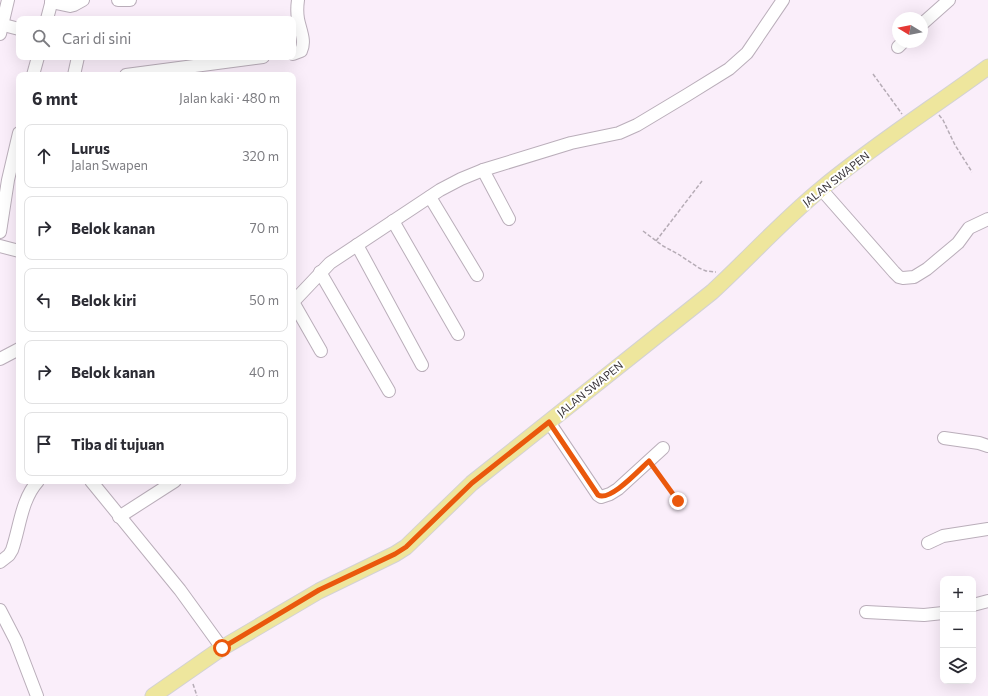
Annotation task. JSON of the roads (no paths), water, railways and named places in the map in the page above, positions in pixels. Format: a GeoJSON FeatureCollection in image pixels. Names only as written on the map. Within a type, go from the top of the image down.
{"type":"FeatureCollection","features":[{"type":"Feature","properties":{"kind":"main road","name":"JALAN SWAPEN"},"geometry":{"type":"LineString","coordinates":[[153,696],[222,648],[319,590],[395,554],[406,547],[472,483],[712,292],[797,209],[821,189],[988,67]]}},
{"type":"Feature","properties":{"kind":"street"},"geometry":{"type":"LineString","coordinates":[[8,0],[1,28],[16,30]]}},
{"type":"Feature","properties":{"kind":"street"},"geometry":{"type":"LineString","coordinates":[[48,16],[51,1],[70,6],[83,0]]}},
{"type":"Feature","properties":{"kind":"street"},"geometry":{"type":"LineString","coordinates":[[118,0],[130,0]]}},
{"type":"Feature","properties":{"kind":"street"},"geometry":{"type":"LineString","coordinates":[[296,53],[301,51],[303,39],[297,10],[298,0]]}},
{"type":"Feature","properties":{"kind":"street"},"geometry":{"type":"LineString","coordinates":[[296,299],[330,263],[460,179],[483,170],[571,143],[619,132],[636,125],[729,69],[747,53],[783,0]]}},
{"type":"Feature","properties":{"kind":"street"},"geometry":{"type":"LineString","coordinates":[[928,19],[949,0]]}},
{"type":"Feature","properties":{"kind":"street"},"geometry":{"type":"LineString","coordinates":[[34,72],[37,60]]}},
{"type":"Feature","properties":{"kind":"street"},"geometry":{"type":"LineString","coordinates":[[75,72],[77,60]]}},
{"type":"Feature","properties":{"kind":"street"},"geometry":{"type":"LineString","coordinates":[[149,72],[240,60]]}},
{"type":"Feature","properties":{"kind":"street"},"geometry":{"type":"LineString","coordinates":[[0,232],[8,180],[16,146]]}},
{"type":"Feature","properties":{"kind":"street"},"geometry":{"type":"LineString","coordinates":[[483,170],[509,219]]}},
{"type":"Feature","properties":{"kind":"street"},"geometry":{"type":"LineString","coordinates":[[821,189],[894,272],[903,278],[914,277],[927,269],[958,243],[969,228],[988,219]]}},
{"type":"Feature","properties":{"kind":"street"},"geometry":{"type":"LineString","coordinates":[[430,197],[477,275]]}},
{"type":"Feature","properties":{"kind":"street"},"geometry":{"type":"LineString","coordinates":[[393,221],[458,334]]}},
{"type":"Feature","properties":{"kind":"street"},"geometry":{"type":"LineString","coordinates":[[357,245],[422,365]]}},
{"type":"Feature","properties":{"kind":"street"},"geometry":{"type":"LineString","coordinates":[[0,246],[16,249]]}},
{"type":"Feature","properties":{"kind":"street"},"geometry":{"type":"LineString","coordinates":[[320,272],[389,391]]}},
{"type":"Feature","properties":{"kind":"street"},"geometry":{"type":"LineString","coordinates":[[296,307],[321,352]]}},
{"type":"Feature","properties":{"kind":"street"},"geometry":{"type":"LineString","coordinates":[[0,359],[16,351]]}},
{"type":"Feature","properties":{"kind":"street"},"geometry":{"type":"LineString","coordinates":[[549,422],[598,495],[601,497],[618,489],[663,448]]}},
{"type":"Feature","properties":{"kind":"street"},"geometry":{"type":"LineString","coordinates":[[944,438],[979,443],[988,446]]}},
{"type":"Feature","properties":{"kind":"street"},"geometry":{"type":"LineString","coordinates":[[0,562],[9,555],[12,550],[24,507],[36,484]]}},
{"type":"Feature","properties":{"kind":"street"},"geometry":{"type":"LineString","coordinates":[[93,484],[180,590],[222,648]]}},
{"type":"Feature","properties":{"kind":"street"},"geometry":{"type":"LineString","coordinates":[[119,517],[170,484]]}},
{"type":"Feature","properties":{"kind":"street"},"geometry":{"type":"LineString","coordinates":[[928,542],[951,534],[988,529]]}},
{"type":"Feature","properties":{"kind":"street"},"geometry":{"type":"LineString","coordinates":[[976,604],[988,601]]}},
{"type":"Feature","properties":{"kind":"street"},"geometry":{"type":"LineString","coordinates":[[0,610],[16,640],[37,696]]}},
{"type":"Feature","properties":{"kind":"street"},"geometry":{"type":"LineString","coordinates":[[866,612],[924,615],[940,613]]}}]}
